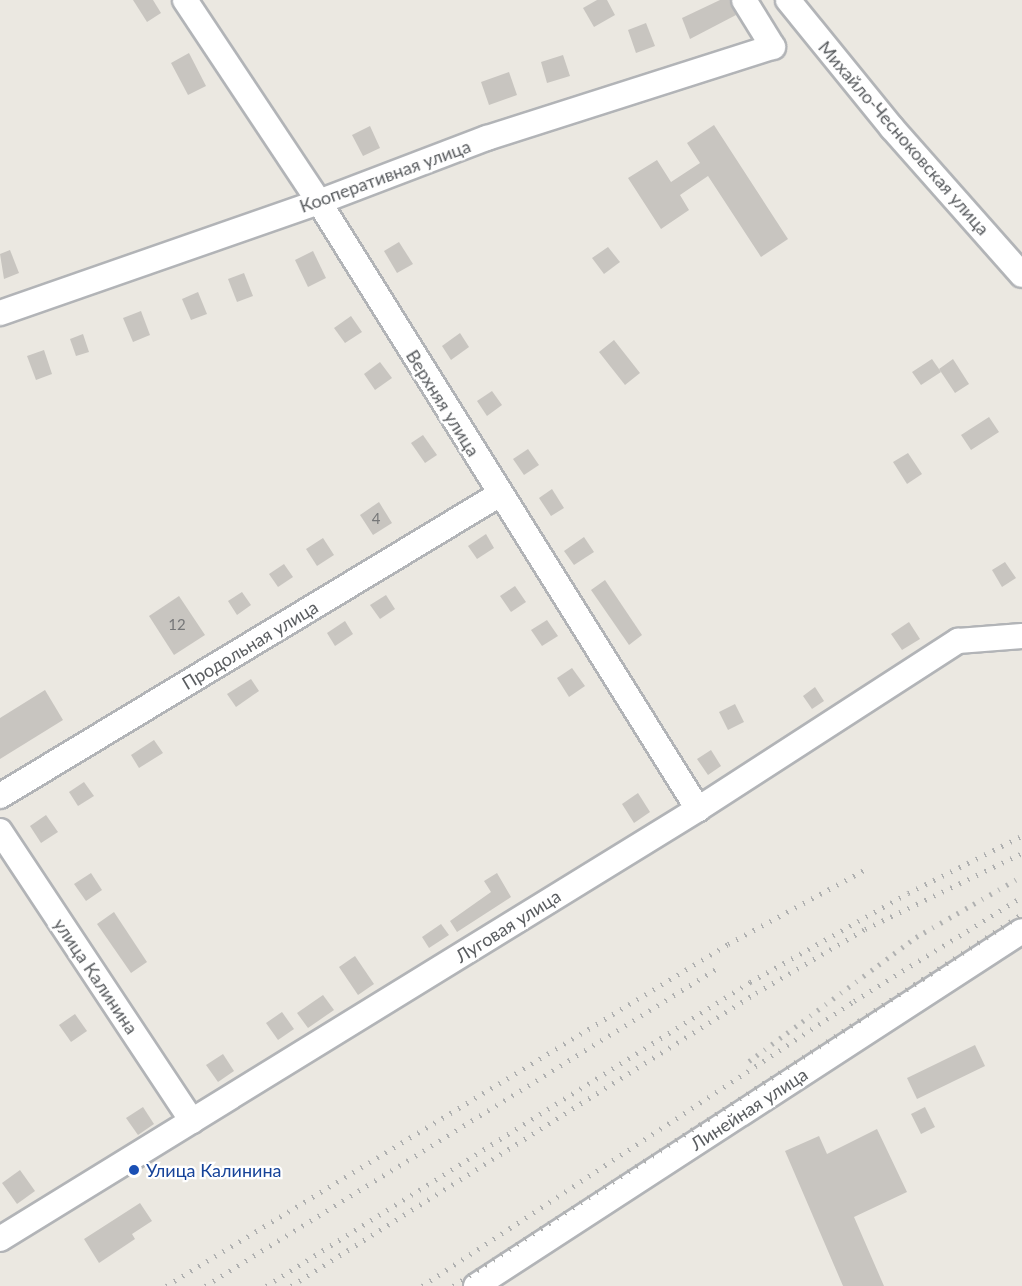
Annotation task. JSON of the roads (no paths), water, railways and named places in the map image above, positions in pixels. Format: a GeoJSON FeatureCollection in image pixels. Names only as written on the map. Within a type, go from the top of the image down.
{"type":"FeatureCollection","features":[{"type":"Feature","properties":{"kind":"street","name":"Верхняя улица"},"geometry":{"type":"LineString","coordinates":[[185,0],[319,202],[698,808]]}},
{"type":"Feature","properties":{"kind":"street","name":"Кооперативная улица"},"geometry":{"type":"LineString","coordinates":[[0,314],[319,202],[488,138],[773,47],[744,0]]}},
{"type":"Feature","properties":{"kind":"street","name":"Михайло-Чесноковская улица"},"geometry":{"type":"LineString","coordinates":[[788,0],[885,120],[1022,275]]}},
{"type":"Feature","properties":{"kind":"street","name":"Продольная улица"},"geometry":{"type":"LineString","coordinates":[[0,796],[500,494]]}},
{"type":"Feature","properties":{"kind":"street","name":"Луговая улица"},"geometry":{"type":"LineString","coordinates":[[0,1239],[698,808],[958,641],[1022,636]]}},
{"type":"Feature","properties":{"kind":"street","name":"улица Калинина"},"geometry":{"type":"LineString","coordinates":[[0,831],[192,1121]]}},
{"type":"Feature","properties":{"kind":"street","name":"Линейная улица"},"geometry":{"type":"LineString","coordinates":[[476,1286],[1022,931]]}},
{"type":"Feature","properties":{"kind":"railway"},"geometry":{"type":"LineString","coordinates":[[266,1286],[750,982],[908,893],[1022,836]]}},
{"type":"Feature","properties":{"kind":"railway"},"geometry":{"type":"LineString","coordinates":[[291,1286],[756,993],[865,929],[1022,853]]}},
{"type":"Feature","properties":{"kind":"railway"},"geometry":{"type":"LineString","coordinates":[[166,1286],[728,944],[866,869]]}},
{"type":"Feature","properties":{"kind":"railway"},"geometry":{"type":"LineString","coordinates":[[749,1061],[916,937],[1022,876]]}},
{"type":"Feature","properties":{"kind":"railway"},"geometry":{"type":"LineString","coordinates":[[422,1286],[854,1001],[1022,897]]}},
{"type":"Feature","properties":{"kind":"railway"},"geometry":{"type":"LineString","coordinates":[[453,1286],[1022,914]]}},
{"type":"Feature","properties":{"kind":"railway"},"geometry":{"type":"LineString","coordinates":[[205,1286],[716,969]]}},
{"type":"Feature","properties":{"kind":"place","name":"Улица Калинина"},"geometry":{"type":"Point","coordinates":[134,1170]}}]}
